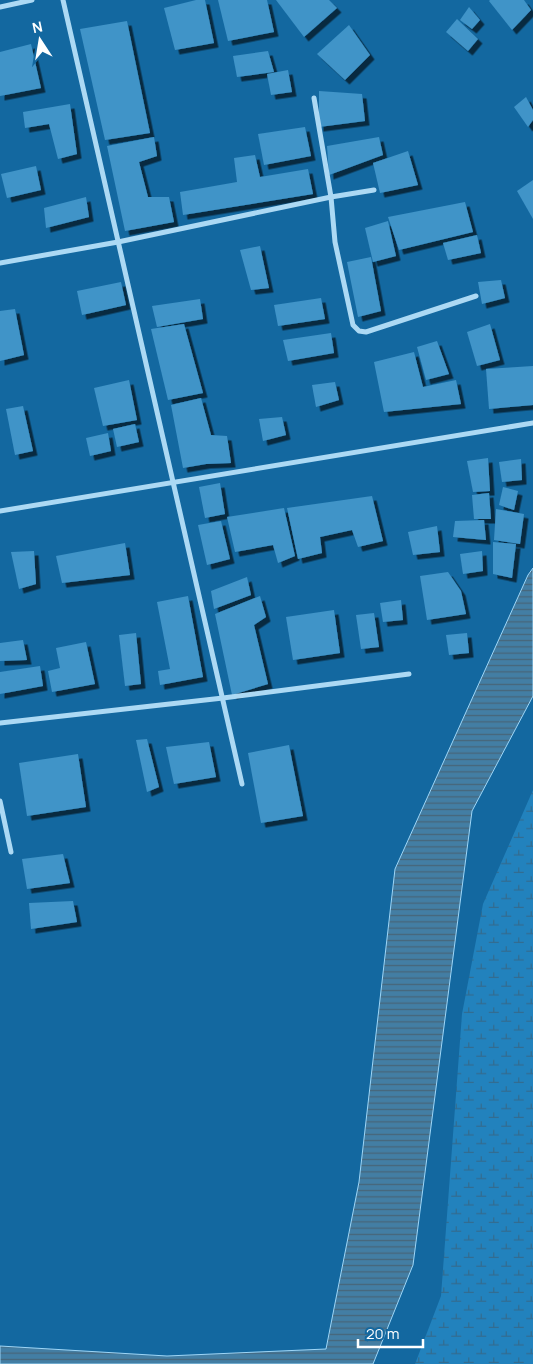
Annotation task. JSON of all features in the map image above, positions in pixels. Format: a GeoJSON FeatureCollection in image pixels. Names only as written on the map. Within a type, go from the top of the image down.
{"type":"FeatureCollection","features":[{"type":"Feature","properties":{"kind":"street"},"geometry":{"type":"LineString","coordinates":[[0,7],[32,0]]}},
{"type":"Feature","properties":{"kind":"street"},"geometry":{"type":"LineString","coordinates":[[63,0],[242,784]]}},
{"type":"Feature","properties":{"kind":"street"},"geometry":{"type":"LineString","coordinates":[[314,98],[331,197],[335,242],[353,325],[359,331],[366,332],[476,296]]}},
{"type":"Feature","properties":{"kind":"street"},"geometry":{"type":"LineString","coordinates":[[0,264],[374,190]]}},
{"type":"Feature","properties":{"kind":"street"},"geometry":{"type":"LineString","coordinates":[[0,510],[533,423]]}},
{"type":"Feature","properties":{"kind":"street"},"geometry":{"type":"LineString","coordinates":[[0,722],[223,698],[410,674]]}},
{"type":"Feature","properties":{"kind":"street"},"geometry":{"type":"LineString","coordinates":[[0,801],[11,852]]}},
{"type":"Feature","properties":{"kind":"green space"},"geometry":{"type":"Polygon","coordinates":[[[533,790],[533,1364],[415,1364],[441,1296],[462,1014],[483,904],[533,790]]]}},
{"type":"Feature","properties":{"kind":"shaded area"},"geometry":{"type":"Polygon","coordinates":[[[533,568],[533,696],[472,811],[413,1265],[373,1364],[0,1364],[0,1346],[167,1356],[326,1349],[359,1182],[395,869],[528,575],[533,568]]]}},
{"type":"Feature","properties":{"kind":"building"},"geometry":{"type":"Polygon","coordinates":[[[196,0],[205,0],[214,43],[175,50],[164,8],[196,0]]]}},
{"type":"Feature","properties":{"kind":"building"},"geometry":{"type":"Polygon","coordinates":[[[218,0],[267,0],[274,32],[228,41],[218,0]]]}},
{"type":"Feature","properties":{"kind":"building"},"geometry":{"type":"Polygon","coordinates":[[[276,0],[329,0],[337,8],[304,37],[276,0]]]}},
{"type":"Feature","properties":{"kind":"building"},"geometry":{"type":"Polygon","coordinates":[[[490,0],[524,0],[531,10],[512,30],[490,0]]]}},
{"type":"Feature","properties":{"kind":"building"},"geometry":{"type":"Polygon","coordinates":[[[469,7],[480,20],[472,29],[460,20],[469,7]]]}},
{"type":"Feature","properties":{"kind":"building"},"geometry":{"type":"Polygon","coordinates":[[[457,19],[478,39],[468,51],[446,32],[457,19]]]}},
{"type":"Feature","properties":{"kind":"building"},"geometry":{"type":"Polygon","coordinates":[[[127,21],[150,133],[105,140],[80,29],[127,21]]]}},
{"type":"Feature","properties":{"kind":"building"},"geometry":{"type":"Polygon","coordinates":[[[349,25],[370,55],[345,80],[317,54],[349,25]]]}},
{"type":"Feature","properties":{"kind":"building"},"geometry":{"type":"Polygon","coordinates":[[[31,44],[41,88],[0,96],[0,52],[31,44]]]}},
{"type":"Feature","properties":{"kind":"building"},"geometry":{"type":"Polygon","coordinates":[[[268,51],[274,72],[237,77],[233,56],[268,51]]]}},
{"type":"Feature","properties":{"kind":"building"},"geometry":{"type":"Polygon","coordinates":[[[288,70],[292,92],[271,95],[267,74],[288,70]]]}},
{"type":"Feature","properties":{"kind":"building"},"geometry":{"type":"Polygon","coordinates":[[[319,91],[362,94],[365,121],[319,127],[319,91]]]}},
{"type":"Feature","properties":{"kind":"building"},"geometry":{"type":"Polygon","coordinates":[[[526,97],[533,110],[533,120],[528,127],[514,107],[526,97]]]}},
{"type":"Feature","properties":{"kind":"building"},"geometry":{"type":"Polygon","coordinates":[[[70,104],[77,154],[58,159],[49,124],[25,128],[23,112],[70,104]]]}},
{"type":"Feature","properties":{"kind":"building"},"geometry":{"type":"Polygon","coordinates":[[[305,127],[311,156],[264,165],[258,134],[305,127]]]}},
{"type":"Feature","properties":{"kind":"building"},"geometry":{"type":"Polygon","coordinates":[[[154,137],[157,156],[139,162],[148,197],[169,197],[174,222],[125,231],[107,146],[154,137]]]}},
{"type":"Feature","properties":{"kind":"building"},"geometry":{"type":"Polygon","coordinates":[[[379,137],[383,155],[329,175],[327,146],[379,137]]]}},
{"type":"Feature","properties":{"kind":"building"},"geometry":{"type":"Polygon","coordinates":[[[408,151],[418,185],[380,193],[373,163],[408,151]]]}},
{"type":"Feature","properties":{"kind":"building"},"geometry":{"type":"Polygon","coordinates":[[[255,155],[260,177],[308,169],[313,194],[183,215],[180,192],[237,182],[234,158],[255,155]]]}},
{"type":"Feature","properties":{"kind":"building"},"geometry":{"type":"Polygon","coordinates":[[[36,166],[41,190],[7,198],[1,174],[36,166]]]}},
{"type":"Feature","properties":{"kind":"building"},"geometry":{"type":"Polygon","coordinates":[[[533,180],[533,219],[517,191],[533,180]]]}},
{"type":"Feature","properties":{"kind":"building"},"geometry":{"type":"Polygon","coordinates":[[[86,197],[89,217],[46,228],[44,208],[86,197]]]}},
{"type":"Feature","properties":{"kind":"building"},"geometry":{"type":"Polygon","coordinates":[[[465,202],[473,232],[399,250],[388,217],[465,202]]]}},
{"type":"Feature","properties":{"kind":"building"},"geometry":{"type":"Polygon","coordinates":[[[388,221],[396,256],[373,262],[365,228],[388,221]]]}},
{"type":"Feature","properties":{"kind":"building"},"geometry":{"type":"Polygon","coordinates":[[[477,235],[481,253],[448,260],[443,243],[477,235]]]}},
{"type":"Feature","properties":{"kind":"building"},"geometry":{"type":"Polygon","coordinates":[[[260,246],[269,288],[251,290],[240,250],[260,246]]]}},
{"type":"Feature","properties":{"kind":"building"},"geometry":{"type":"Polygon","coordinates":[[[371,257],[381,311],[358,317],[347,262],[371,257]]]}},
{"type":"Feature","properties":{"kind":"building"},"geometry":{"type":"Polygon","coordinates":[[[501,280],[505,298],[482,304],[478,282],[501,280]]]}},
{"type":"Feature","properties":{"kind":"building"},"geometry":{"type":"Polygon","coordinates":[[[121,282],[126,305],[82,315],[77,291],[121,282]]]}},
{"type":"Feature","properties":{"kind":"building"},"geometry":{"type":"Polygon","coordinates":[[[321,298],[325,319],[278,326],[274,305],[321,298]]]}},
{"type":"Feature","properties":{"kind":"building"},"geometry":{"type":"Polygon","coordinates":[[[200,299],[203,319],[157,327],[152,306],[200,299]]]}},
{"type":"Feature","properties":{"kind":"building"},"geometry":{"type":"Polygon","coordinates":[[[15,309],[24,355],[0,361],[0,311],[15,309]]]}},
{"type":"Feature","properties":{"kind":"building"},"geometry":{"type":"Polygon","coordinates":[[[184,324],[203,393],[168,400],[151,329],[184,324]]]}},
{"type":"Feature","properties":{"kind":"building"},"geometry":{"type":"Polygon","coordinates":[[[490,324],[500,360],[477,366],[467,332],[490,324]]]}},
{"type":"Feature","properties":{"kind":"building"},"geometry":{"type":"Polygon","coordinates":[[[331,333],[334,353],[288,361],[283,340],[331,333]]]}},
{"type":"Feature","properties":{"kind":"building"},"geometry":{"type":"Polygon","coordinates":[[[437,341],[449,374],[426,380],[417,347],[437,341]]]}},
{"type":"Feature","properties":{"kind":"building"},"geometry":{"type":"Polygon","coordinates":[[[414,352],[423,387],[456,380],[461,404],[384,412],[374,362],[414,352]]]}},
{"type":"Feature","properties":{"kind":"building"},"geometry":{"type":"Polygon","coordinates":[[[533,366],[533,405],[489,409],[486,369],[533,366]]]}},
{"type":"Feature","properties":{"kind":"building"},"geometry":{"type":"Polygon","coordinates":[[[129,380],[137,420],[103,426],[94,388],[129,380]]]}},
{"type":"Feature","properties":{"kind":"building"},"geometry":{"type":"Polygon","coordinates":[[[335,382],[339,400],[316,407],[312,385],[335,382]]]}},
{"type":"Feature","properties":{"kind":"building"},"geometry":{"type":"Polygon","coordinates":[[[201,398],[211,435],[227,436],[231,463],[206,464],[183,468],[171,405],[201,398]]]}},
{"type":"Feature","properties":{"kind":"building"},"geometry":{"type":"Polygon","coordinates":[[[23,406],[33,451],[15,455],[6,409],[23,406]]]}},
{"type":"Feature","properties":{"kind":"building"},"geometry":{"type":"Polygon","coordinates":[[[282,417],[286,435],[263,441],[259,419],[282,417]]]}},
{"type":"Feature","properties":{"kind":"building"},"geometry":{"type":"Polygon","coordinates":[[[135,424],[139,442],[117,447],[113,429],[135,424]]]}},
{"type":"Feature","properties":{"kind":"building"},"geometry":{"type":"Polygon","coordinates":[[[108,433],[111,451],[90,456],[86,438],[108,433]]]}},
{"type":"Feature","properties":{"kind":"building"},"geometry":{"type":"Polygon","coordinates":[[[488,458],[490,491],[473,492],[467,461],[488,458]]]}},
{"type":"Feature","properties":{"kind":"building"},"geometry":{"type":"Polygon","coordinates":[[[521,459],[522,480],[502,482],[499,462],[521,459]]]}},
{"type":"Feature","properties":{"kind":"building"},"geometry":{"type":"Polygon","coordinates":[[[220,483],[225,514],[205,518],[199,487],[220,483]]]}},
{"type":"Feature","properties":{"kind":"building"},"geometry":{"type":"Polygon","coordinates":[[[503,487],[518,491],[514,510],[499,505],[503,487]]]}},
{"type":"Feature","properties":{"kind":"building"},"geometry":{"type":"Polygon","coordinates":[[[489,493],[491,519],[474,519],[472,495],[489,493]]]}},
{"type":"Feature","properties":{"kind":"building"},"geometry":{"type":"Polygon","coordinates":[[[372,496],[383,541],[358,547],[352,530],[320,537],[322,553],[298,559],[287,508],[372,496]]]}},
{"type":"Feature","properties":{"kind":"building"},"geometry":{"type":"Polygon","coordinates":[[[284,508],[295,556],[278,563],[273,545],[235,552],[227,517],[284,508]]]}},
{"type":"Feature","properties":{"kind":"building"},"geometry":{"type":"Polygon","coordinates":[[[496,509],[524,514],[520,544],[494,540],[496,509]]]}},
{"type":"Feature","properties":{"kind":"building"},"geometry":{"type":"Polygon","coordinates":[[[484,520],[486,540],[453,537],[455,521],[484,520]]]}},
{"type":"Feature","properties":{"kind":"building"},"geometry":{"type":"Polygon","coordinates":[[[221,521],[230,559],[207,565],[198,525],[221,521]]]}},
{"type":"Feature","properties":{"kind":"building"},"geometry":{"type":"Polygon","coordinates":[[[437,526],[440,552],[413,555],[408,532],[437,526]]]}},
{"type":"Feature","properties":{"kind":"building"},"geometry":{"type":"Polygon","coordinates":[[[493,542],[516,544],[512,578],[493,574],[493,542]]]}},
{"type":"Feature","properties":{"kind":"building"},"geometry":{"type":"Polygon","coordinates":[[[125,543],[130,575],[62,583],[56,556],[125,543]]]}},
{"type":"Feature","properties":{"kind":"building"},"geometry":{"type":"Polygon","coordinates":[[[34,551],[36,584],[19,589],[11,552],[34,551]]]}},
{"type":"Feature","properties":{"kind":"building"},"geometry":{"type":"Polygon","coordinates":[[[482,551],[483,571],[463,574],[460,554],[482,551]]]}},
{"type":"Feature","properties":{"kind":"building"},"geometry":{"type":"Polygon","coordinates":[[[448,572],[461,591],[466,614],[427,620],[420,576],[448,572]]]}},
{"type":"Feature","properties":{"kind":"building"},"geometry":{"type":"Polygon","coordinates":[[[247,577],[251,595],[214,609],[211,591],[247,577]]]}},
{"type":"Feature","properties":{"kind":"building"},"geometry":{"type":"Polygon","coordinates":[[[188,596],[203,677],[160,685],[158,671],[170,669],[157,602],[188,596]]]}},
{"type":"Feature","properties":{"kind":"building"},"geometry":{"type":"Polygon","coordinates":[[[260,596],[266,617],[254,625],[268,684],[232,695],[215,614],[260,596]]]}},
{"type":"Feature","properties":{"kind":"building"},"geometry":{"type":"Polygon","coordinates":[[[401,600],[403,620],[383,622],[380,603],[401,600]]]}},
{"type":"Feature","properties":{"kind":"building"},"geometry":{"type":"Polygon","coordinates":[[[334,610],[340,653],[293,660],[286,617],[334,610]]]}},
{"type":"Feature","properties":{"kind":"building"},"geometry":{"type":"Polygon","coordinates":[[[374,613],[379,647],[361,649],[356,615],[374,613]]]}},
{"type":"Feature","properties":{"kind":"building"},"geometry":{"type":"Polygon","coordinates":[[[136,633],[141,684],[125,686],[119,635],[136,633]]]}},
{"type":"Feature","properties":{"kind":"building"},"geometry":{"type":"Polygon","coordinates":[[[467,633],[469,653],[449,655],[446,635],[467,633]]]}},
{"type":"Feature","properties":{"kind":"building"},"geometry":{"type":"Polygon","coordinates":[[[23,640],[27,660],[0,661],[0,643],[23,640]]]}},
{"type":"Feature","properties":{"kind":"building"},"geometry":{"type":"Polygon","coordinates":[[[86,642],[95,684],[52,692],[48,671],[60,668],[56,648],[86,642]]]}},
{"type":"Feature","properties":{"kind":"building"},"geometry":{"type":"Polygon","coordinates":[[[40,666],[43,686],[0,694],[0,672],[40,666]]]}},
{"type":"Feature","properties":{"kind":"building"},"geometry":{"type":"Polygon","coordinates":[[[147,739],[159,787],[147,792],[136,740],[147,739]]]}},
{"type":"Feature","properties":{"kind":"building"},"geometry":{"type":"Polygon","coordinates":[[[209,742],[216,777],[174,784],[166,747],[209,742]]]}},
{"type":"Feature","properties":{"kind":"building"},"geometry":{"type":"Polygon","coordinates":[[[289,745],[303,816],[261,823],[248,753],[289,745]]]}},
{"type":"Feature","properties":{"kind":"building"},"geometry":{"type":"Polygon","coordinates":[[[78,754],[86,807],[27,816],[19,763],[78,754]]]}},
{"type":"Feature","properties":{"kind":"building"},"geometry":{"type":"Polygon","coordinates":[[[63,854],[70,883],[27,889],[22,859],[63,854]]]}},
{"type":"Feature","properties":{"kind":"building"},"geometry":{"type":"Polygon","coordinates":[[[73,901],[77,922],[31,929],[29,903],[73,901]]]}}]}
